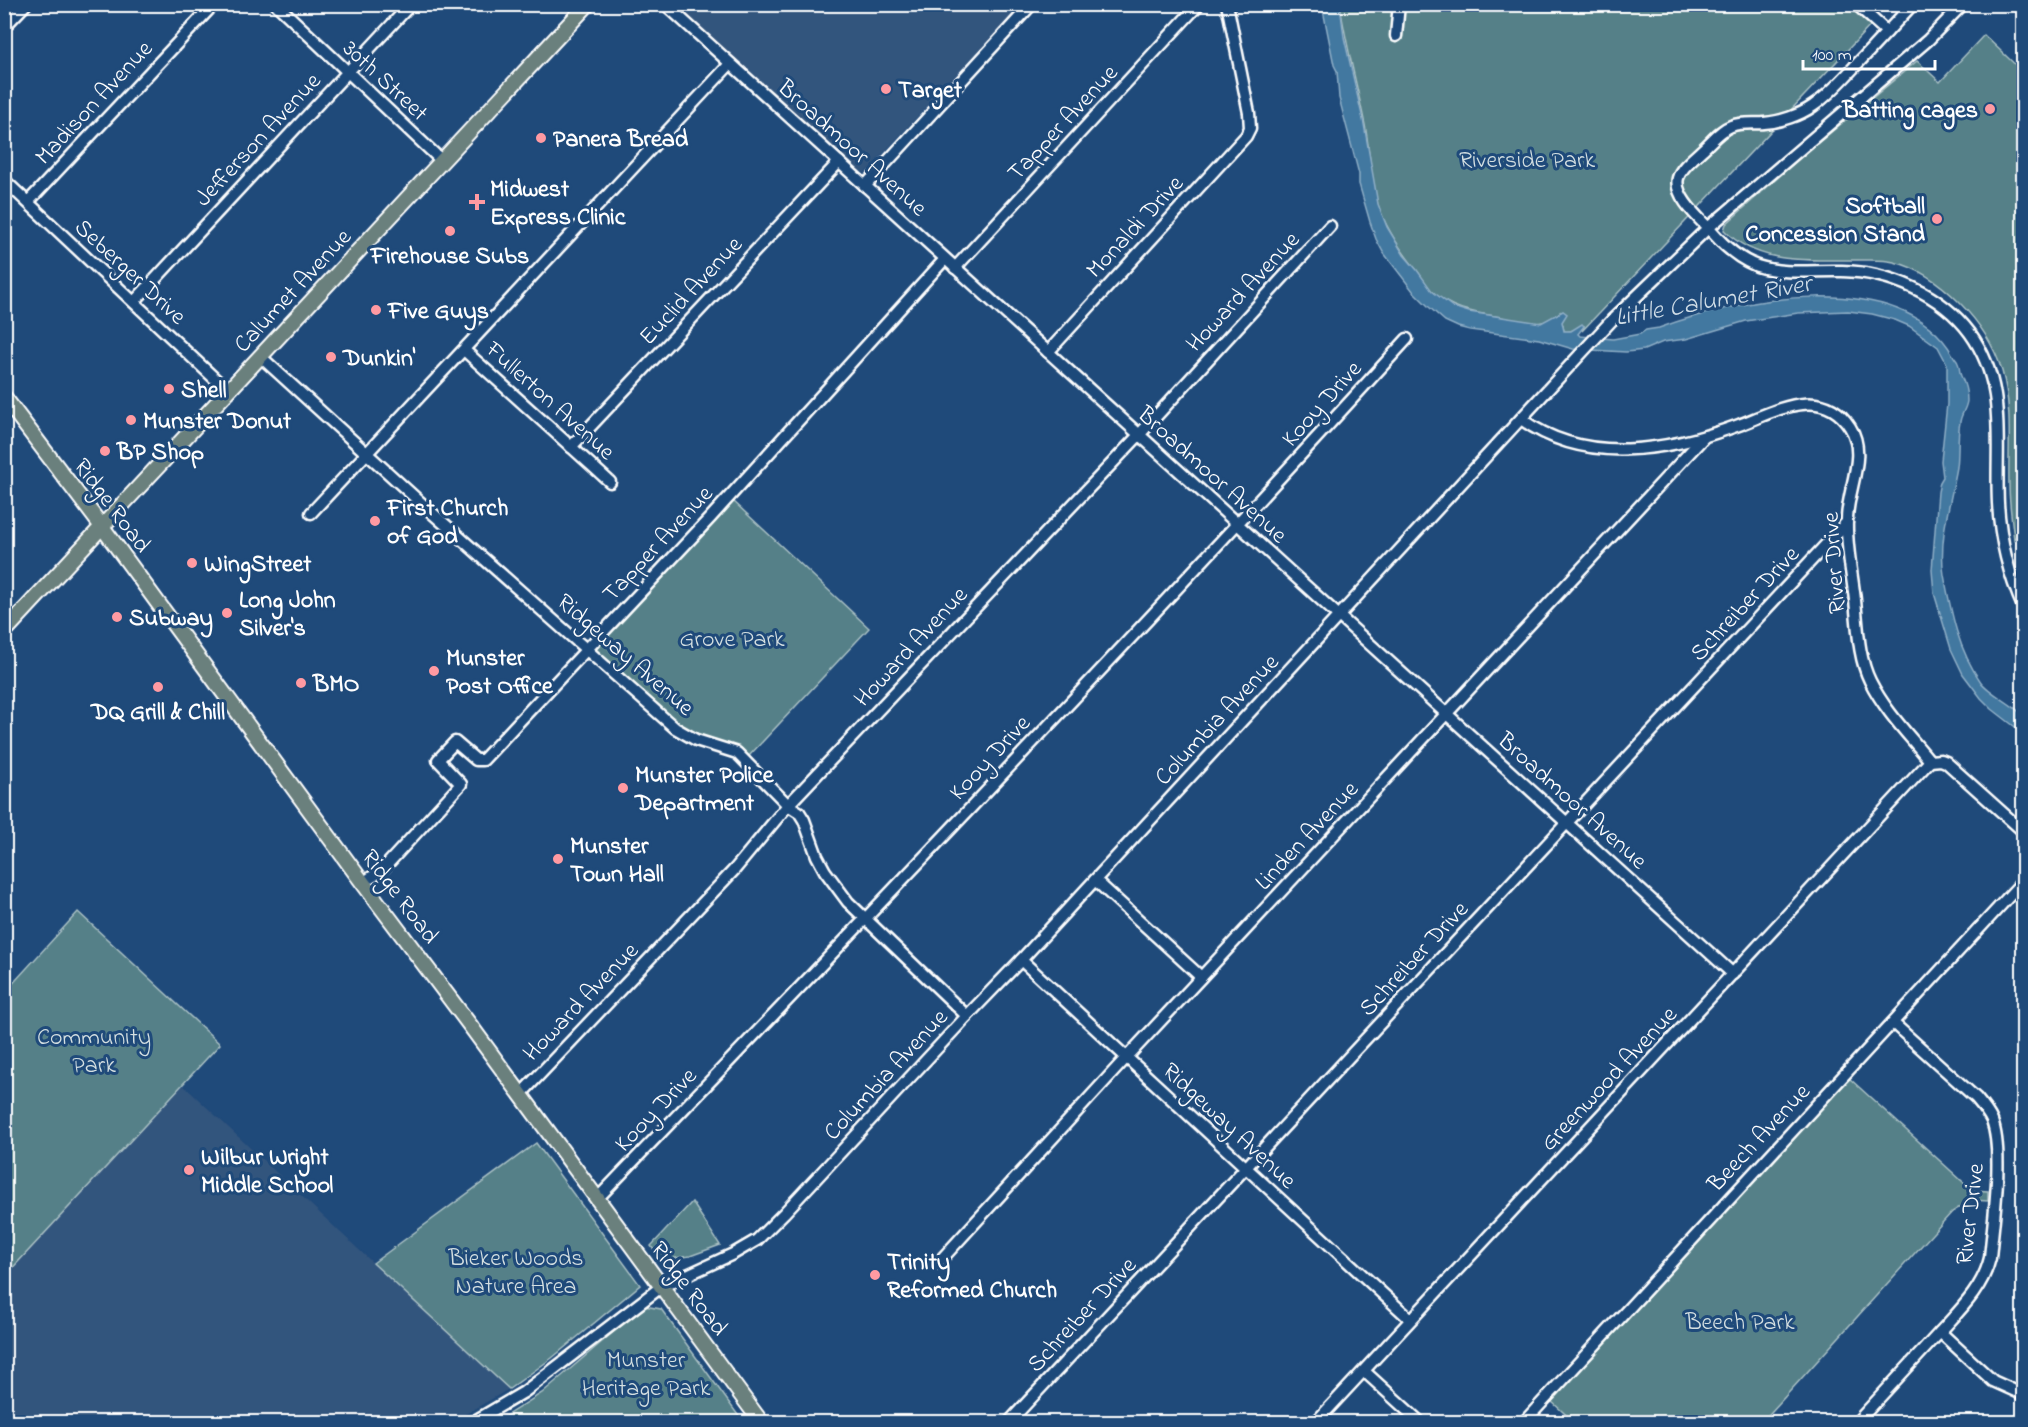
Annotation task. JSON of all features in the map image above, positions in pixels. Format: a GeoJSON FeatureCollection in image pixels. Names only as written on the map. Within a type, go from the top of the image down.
{"type":"FeatureCollection","features":[{"type":"Feature","properties":{"kind":"main road","name":"Calumet Avenue"},"geometry":{"type":"LineString","coordinates":[[4,632],[588,4]]}},
{"type":"Feature","properties":{"kind":"main road","name":"Ridge Road"},"geometry":{"type":"LineString","coordinates":[[4,398],[103,528],[761,1422]]}},
{"type":"Feature","properties":{"kind":"street"},"geometry":{"type":"LineString","coordinates":[[4,27],[26,4]]}},
{"type":"Feature","properties":{"kind":"street","name":"Madison Avenue"},"geometry":{"type":"LineString","coordinates":[[28,202],[214,4]]}},
{"type":"Feature","properties":{"kind":"street","name":"30th Street"},"geometry":{"type":"LineString","coordinates":[[276,4],[442,161]]}},
{"type":"Feature","properties":{"kind":"street","name":"Jefferson Avenue"},"geometry":{"type":"LineString","coordinates":[[134,302],[411,4]]}},
{"type":"Feature","properties":{"kind":"street","name":"Broadmoor Avenue"},"geometry":{"type":"LineString","coordinates":[[665,4],[1733,974]]}},
{"type":"Feature","properties":{"kind":"street"},"geometry":{"type":"LineString","coordinates":[[865,186],[1032,4]]}},
{"type":"Feature","properties":{"kind":"street","name":"Tapper Avenue"},"geometry":{"type":"LineString","coordinates":[[955,268],[1199,4]]}},
{"type":"Feature","properties":{"kind":"street","name":"Monaldi Drive"},"geometry":{"type":"LineString","coordinates":[[1048,352],[1246,136],[1250,128],[1250,113],[1227,4]]}},
{"type":"Feature","properties":{"kind":"street"},"geometry":{"type":"LineString","coordinates":[[1396,36],[1399,4]]}},
{"type":"Feature","properties":{"kind":"street"},"geometry":{"type":"LineString","coordinates":[[1856,4],[1887,32]]}},
{"type":"Feature","properties":{"kind":"street"},"geometry":{"type":"LineString","coordinates":[[1913,4],[1831,92],[1812,107],[1793,116],[1768,123],[1731,126],[1722,132],[1685,166],[1678,178],[1678,191],[1687,205],[1725,246],[1740,258],[1757,266],[1795,272],[1858,272],[1890,278],[1934,300],[1962,323],[1989,370],[1996,402],[1999,420],[2000,521],[2006,557],[2023,604]]}},
{"type":"Feature","properties":{"kind":"street","name":"Columbia Avenue"},"geometry":{"type":"LineString","coordinates":[[473,1422],[533,1386],[661,1287],[733,1254],[757,1240],[1021,960],[1612,320],[1708,228],[1928,40],[1963,4]]}},
{"type":"Feature","properties":{"kind":"street"},"geometry":{"type":"LineString","coordinates":[[311,513],[730,64]]}},
{"type":"Feature","properties":{"kind":"street","name":"Euclid Avenue"},"geometry":{"type":"LineString","coordinates":[[571,447],[838,162]]}},
{"type":"Feature","properties":{"kind":"street","name":"Seberger Drive"},"geometry":{"type":"LineString","coordinates":[[4,180],[229,392]]}},
{"type":"Feature","properties":{"kind":"street","name":"Howard Avenue"},"geometry":{"type":"LineString","coordinates":[[521,1094],[735,869],[788,805],[1139,435],[1330,226]]}},
{"type":"Feature","properties":{"kind":"street","name":"Tapper Avenue"},"geometry":{"type":"LineString","coordinates":[[363,883],[382,870],[461,784],[438,760],[455,742],[476,760],[483,760],[711,517],[945,259]]}},
{"type":"Feature","properties":{"kind":"street","name":"Kooy Drive"},"geometry":{"type":"LineString","coordinates":[[597,1199],[1238,525],[1407,339]]}},
{"type":"Feature","properties":{"kind":"street","name":"Fullerton Avenue"},"geometry":{"type":"LineString","coordinates":[[464,350],[610,482]]}},
{"type":"Feature","properties":{"kind":"street","name":"Ridgeway Avenue"},"geometry":{"type":"LineString","coordinates":[[261,357],[675,728],[696,740],[737,753],[788,805],[799,813],[825,871],[848,902],[967,1016]]}},
{"type":"Feature","properties":{"kind":"street","name":"River Drive"},"geometry":{"type":"LineString","coordinates":[[1521,419],[1535,430],[1564,441],[1603,450],[1625,451],[1705,436],[1797,403],[1816,404],[1834,411],[1849,426],[1857,447],[1858,458],[1847,522],[1865,669],[1887,709],[1930,761],[1935,759],[1946,762],[2024,832]]}},
{"type":"Feature","properties":{"kind":"street","name":"Linden Avenue"},"geometry":{"type":"LineString","coordinates":[[938,1263],[1705,436]]}},
{"type":"Feature","properties":{"kind":"street","name":"Schreiber Drive"},"geometry":{"type":"LineString","coordinates":[[1009,1422],[1847,522]]}},
{"type":"Feature","properties":{"kind":"street","name":"Greenwood Avenue"},"geometry":{"type":"LineString","coordinates":[[1316,1422],[1930,761]]}},
{"type":"Feature","properties":{"kind":"street"},"geometry":{"type":"LineString","coordinates":[[1095,880],[1201,977]]}},
{"type":"Feature","properties":{"kind":"street","name":"Beech Avenue"},"geometry":{"type":"LineString","coordinates":[[1524,1422],[2024,880]]}},
{"type":"Feature","properties":{"kind":"street","name":"Ridgeway Avenue"},"geometry":{"type":"LineString","coordinates":[[1021,960],[1410,1319]]}},
{"type":"Feature","properties":{"kind":"street","name":"River Drive"},"geometry":{"type":"LineString","coordinates":[[1857,1422],[1971,1297],[1987,1271],[1990,1258],[1998,1157],[1993,1123],[1987,1110],[1976,1098],[1893,1023]]}},
{"type":"Feature","properties":{"kind":"street"},"geometry":{"type":"LineString","coordinates":[[1940,1332],[1993,1381],[2024,1395]]}},
{"type":"Feature","properties":{"kind":"street"},"geometry":{"type":"LineString","coordinates":[[1364,1371],[1420,1422]]}},
{"type":"Feature","properties":{"kind":"shaded area"},"geometry":{"type":"Polygon","coordinates":[[[676,5],[1021,5],[865,173],[860,171],[676,5]]]}},
{"type":"Feature","properties":{"kind":"shaded area"},"geometry":{"type":"Polygon","coordinates":[[[1322,5],[1340,5],[1344,37],[1364,124],[1378,204],[1387,227],[1404,255],[1432,291],[1453,307],[1469,312],[1541,323],[1563,311],[1567,314],[1562,322],[1564,331],[1571,331],[1582,324],[1584,326],[1578,334],[1580,336],[1613,339],[1640,334],[1646,330],[1731,307],[1773,300],[1816,297],[1858,299],[1897,309],[1929,327],[1958,362],[1967,397],[1959,428],[1957,467],[1943,548],[1944,575],[1956,630],[1966,657],[1981,682],[2023,716],[2023,733],[1992,709],[1963,674],[1951,649],[1934,593],[1932,570],[1938,492],[1943,477],[1941,461],[1947,404],[1947,364],[1938,347],[1909,326],[1895,320],[1848,311],[1798,313],[1746,321],[1686,339],[1663,342],[1644,350],[1626,352],[1573,349],[1539,339],[1470,330],[1445,321],[1413,291],[1383,252],[1376,239],[1359,184],[1359,174],[1339,98],[1337,71],[1322,5]]]}},
{"type":"Feature","properties":{"kind":"shaded area","name":"Wilbur Wright Middle School"},"geometry":{"type":"Polygon","coordinates":[[[183,1085],[509,1389],[452,1422],[5,1422],[4,1276],[183,1085]]]}},
{"type":"Feature","properties":{"kind":"green space","name":"Riverside Park"},"geometry":{"type":"Polygon","coordinates":[[[1848,4],[1871,25],[1582,331],[1584,326],[1564,331],[1560,312],[1547,321],[1533,323],[1472,312],[1446,302],[1426,285],[1385,222],[1375,195],[1365,125],[1340,5],[1848,4]]]}},
{"type":"Feature","properties":{"kind":"green space"},"geometry":{"type":"Polygon","coordinates":[[[1984,35],[2023,72],[2024,526],[2014,539],[2009,498],[2008,399],[2002,371],[1990,343],[1979,326],[1952,295],[1921,273],[1890,261],[1805,260],[1770,255],[1738,242],[1724,230],[1726,224],[1800,158],[1917,61],[1940,82],[1984,35]]]}},
{"type":"Feature","properties":{"kind":"green space","name":"Grove Park"},"geometry":{"type":"Polygon","coordinates":[[[732,500],[869,628],[748,757],[730,745],[686,733],[598,654],[596,649],[732,500]]]}},
{"type":"Feature","properties":{"kind":"green space","name":"Community Park"},"geometry":{"type":"Polygon","coordinates":[[[78,912],[220,1044],[5,1276],[5,992],[78,912]]]}},
{"type":"Feature","properties":{"kind":"green space","name":"Beech Park"},"geometry":{"type":"Polygon","coordinates":[[[1849,1078],[1972,1190],[1988,1191],[1988,1201],[1971,1200],[1952,1212],[1762,1422],[1574,1422],[1551,1401],[1849,1078]]]}},
{"type":"Feature","properties":{"kind":"green space","name":"Bieker Woods Nature Area"},"geometry":{"type":"Polygon","coordinates":[[[536,1143],[640,1285],[552,1358],[509,1389],[373,1263],[536,1143]]]}},
{"type":"Feature","properties":{"kind":"green space"},"geometry":{"type":"Polygon","coordinates":[[[692,1202],[720,1245],[690,1256],[661,1260],[651,1246],[692,1202]]]}},
{"type":"Feature","properties":{"kind":"green space","name":"Munster Heritage Park"},"geometry":{"type":"Polygon","coordinates":[[[644,1306],[661,1309],[743,1422],[496,1422],[542,1393],[644,1306]]]}},
{"type":"Feature","properties":{"kind":"place","name":"Target"},"geometry":{"type":"Point","coordinates":[886,89]}},
{"type":"Feature","properties":{"kind":"place","name":"Batting cages"},"geometry":{"type":"Point","coordinates":[1990,109]}},
{"type":"Feature","properties":{"kind":"place","name":"Panera Bread"},"geometry":{"type":"Point","coordinates":[541,138]}},
{"type":"Feature","properties":{"kind":"place","name":"Midwest Express Clinic"},"geometry":{"type":"Point","coordinates":[477,202]}},
{"type":"Feature","properties":{"kind":"place","name":"Softball Concession Stand"},"geometry":{"type":"Point","coordinates":[1937,219]}},
{"type":"Feature","properties":{"kind":"place","name":"Firehouse Subs"},"geometry":{"type":"Point","coordinates":[450,231]}},
{"type":"Feature","properties":{"kind":"place","name":"Five Guys"},"geometry":{"type":"Point","coordinates":[376,310]}},
{"type":"Feature","properties":{"kind":"place","name":"Dunkin'"},"geometry":{"type":"Point","coordinates":[331,357]}},
{"type":"Feature","properties":{"kind":"place","name":"Shell"},"geometry":{"type":"Point","coordinates":[169,389]}},
{"type":"Feature","properties":{"kind":"place","name":"Munster Donut"},"geometry":{"type":"Point","coordinates":[131,420]}},
{"type":"Feature","properties":{"kind":"place","name":"BP Shop"},"geometry":{"type":"Point","coordinates":[105,451]}},
{"type":"Feature","properties":{"kind":"place","name":"First Church of God"},"geometry":{"type":"Point","coordinates":[375,521]}},
{"type":"Feature","properties":{"kind":"place","name":"WingStreet"},"geometry":{"type":"Point","coordinates":[192,563]}},
{"type":"Feature","properties":{"kind":"place","name":"Long John Silver's"},"geometry":{"type":"Point","coordinates":[227,613]}},
{"type":"Feature","properties":{"kind":"place","name":"Subway"},"geometry":{"type":"Point","coordinates":[117,617]}},
{"type":"Feature","properties":{"kind":"place","name":"Munster Post Office"},"geometry":{"type":"Point","coordinates":[434,671]}},
{"type":"Feature","properties":{"kind":"place","name":"BMO"},"geometry":{"type":"Point","coordinates":[301,683]}},
{"type":"Feature","properties":{"kind":"place","name":"DQ Grill & Chill"},"geometry":{"type":"Point","coordinates":[158,687]}},
{"type":"Feature","properties":{"kind":"place","name":"Munster Police Department"},"geometry":{"type":"Point","coordinates":[623,788]}},
{"type":"Feature","properties":{"kind":"place","name":"Munster Town Hall"},"geometry":{"type":"Point","coordinates":[558,859]}},
{"type":"Feature","properties":{"kind":"place","name":"Wilbur Wright Middle School"},"geometry":{"type":"Point","coordinates":[189,1170]}},
{"type":"Feature","properties":{"kind":"place","name":"Trinity Reformed Church"},"geometry":{"type":"Point","coordinates":[875,1275]}},
{"type":"Feature","properties":{"kind":"water label","name":"Little Calumet River"},"geometry":{"type":"Point","coordinates":[1713,299]}}]}
